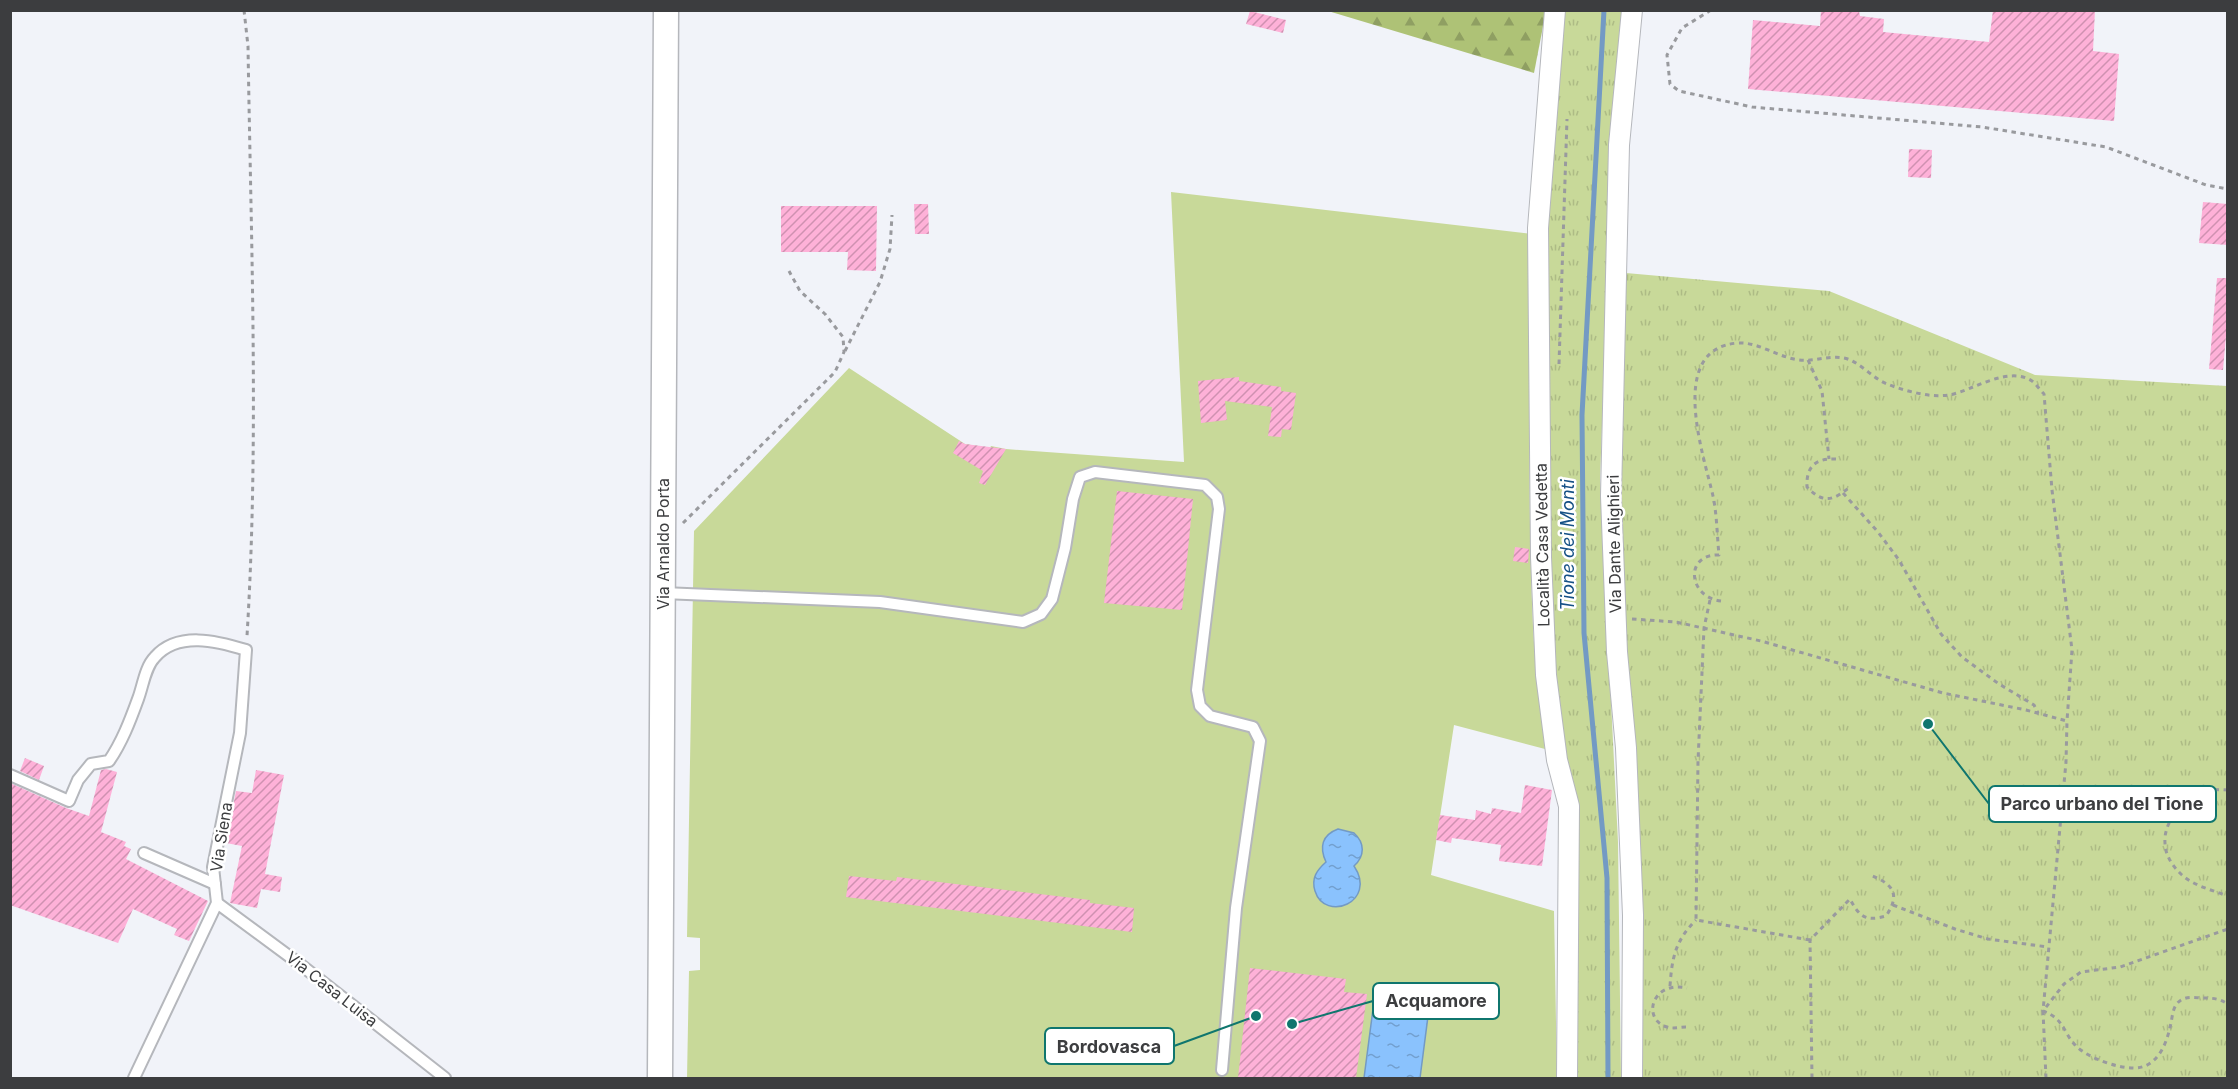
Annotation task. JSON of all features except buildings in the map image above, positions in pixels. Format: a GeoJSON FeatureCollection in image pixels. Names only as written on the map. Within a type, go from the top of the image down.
{"type":"FeatureCollection","features":[{"type":"Feature","properties":{"kind":"street","name":"Via Arnaldo Porta"},"geometry":{"type":"LineString","coordinates":[[660,1078],[666,10]]}},
{"type":"Feature","properties":{"kind":"street","name":"Località Casa Vedetta"},"geometry":{"type":"LineString","coordinates":[[1555,10],[1538,228],[1541,522],[1546,675],[1557,760],[1569,806],[1567,1078]]}},
{"type":"Feature","properties":{"kind":"street","name":"Via Dante Alighieri"},"geometry":{"type":"LineString","coordinates":[[1632,10],[1619,145],[1611,496],[1633,915],[1632,1078]]}},
{"type":"Feature","properties":{"kind":"lane"},"geometry":{"type":"LineString","coordinates":[[663,593],[880,602],[1023,622],[1041,614],[1052,599],[1065,548],[1073,499],[1080,477],[1095,472],[1205,485],[1217,497],[1219,509],[1197,690],[1198,698],[1200,706],[1210,716],[1253,727],[1260,741],[1236,908],[1222,1070]]}},
{"type":"Feature","properties":{"kind":"lane"},"geometry":{"type":"LineString","coordinates":[[10,776],[69,801],[86,768],[91,764],[109,762],[114,754],[123,738],[153,658],[167,647],[186,641],[207,641],[246,650]]}},
{"type":"Feature","properties":{"kind":"lane","name":"Via Siena"},"geometry":{"type":"LineString","coordinates":[[217,903],[213,867],[240,733],[246,650]]}},
{"type":"Feature","properties":{"kind":"lane"},"geometry":{"type":"LineString","coordinates":[[144,853],[215,884]]}},
{"type":"Feature","properties":{"kind":"lane"},"geometry":{"type":"LineString","coordinates":[[134,1078],[217,903]]}},
{"type":"Feature","properties":{"kind":"lane","name":"Via Casa Luisa"},"geometry":{"type":"LineString","coordinates":[[217,903],[319,979],[445,1078]]}},
{"type":"Feature","properties":{"kind":"path"},"geometry":{"type":"LineString","coordinates":[[244,10],[248,58],[253,407],[251,570],[246,650]]}},
{"type":"Feature","properties":{"kind":"path"},"geometry":{"type":"LineString","coordinates":[[1710,10],[1682,28],[1667,55],[1670,84],[1679,91],[1752,107],[1982,127],[2106,147],[2206,186],[2228,189]]}},
{"type":"Feature","properties":{"kind":"path"},"geometry":{"type":"LineString","coordinates":[[1559,370],[1567,115]]}},
{"type":"Feature","properties":{"kind":"path"},"geometry":{"type":"LineString","coordinates":[[678,527],[835,372],[879,282],[890,249],[892,215]]}},
{"type":"Feature","properties":{"kind":"path"},"geometry":{"type":"LineString","coordinates":[[789,271],[800,291],[825,314],[843,337],[844,352]]}},
{"type":"Feature","properties":{"kind":"path"},"geometry":{"type":"LineString","coordinates":[[1721,601],[1710,600],[1701,593],[1694,582],[1698,562],[1707,556],[1719,555],[1713,498],[1695,412],[1694,390],[1707,357],[1721,347],[1736,343],[1752,344],[1798,360],[1847,358],[1886,384],[1920,394],[1937,396],[1950,394],[1995,378],[2008,377],[2022,377],[2031,381],[2044,394],[2052,490],[2072,650],[2066,762],[2043,1011],[2046,1078]]}},
{"type":"Feature","properties":{"kind":"path"},"geometry":{"type":"LineString","coordinates":[[1808,360],[1822,391],[1829,459]]}},
{"type":"Feature","properties":{"kind":"path"},"geometry":{"type":"LineString","coordinates":[[1836,459],[1818,461],[1808,469],[1807,488],[1815,496],[1832,499],[1851,486]]}},
{"type":"Feature","properties":{"kind":"path"},"geometry":{"type":"LineString","coordinates":[[1843,492],[1878,532],[1899,561],[1941,634],[1962,657],[1998,684],[2034,705],[2038,713]]}},
{"type":"Feature","properties":{"kind":"path"},"geometry":{"type":"LineString","coordinates":[[1670,987],[1676,948],[1696,920],[1698,761],[1704,628],[1710,600]]}},
{"type":"Feature","properties":{"kind":"path"},"geometry":{"type":"LineString","coordinates":[[1616,618],[1676,622],[1761,641],[1943,693],[2067,721]]}},
{"type":"Feature","properties":{"kind":"path"},"geometry":{"type":"LineString","coordinates":[[2228,790],[2208,790],[2186,800],[2169,821],[2164,842],[2170,861],[2181,874],[2193,884],[2228,896]]}},
{"type":"Feature","properties":{"kind":"path"},"geometry":{"type":"LineString","coordinates":[[1812,1078],[1810,940],[1850,899],[1858,914],[1868,918],[1886,916],[1893,905],[1894,893],[1888,884],[1870,875]]}},
{"type":"Feature","properties":{"kind":"path"},"geometry":{"type":"LineString","coordinates":[[1893,905],[1988,939],[2048,947]]}},
{"type":"Feature","properties":{"kind":"path"},"geometry":{"type":"LineString","coordinates":[[1696,920],[1810,940]]}},
{"type":"Feature","properties":{"kind":"path"},"geometry":{"type":"LineString","coordinates":[[2043,1011],[2064,984],[2081,972],[2120,967],[2228,929]]}},
{"type":"Feature","properties":{"kind":"path"},"geometry":{"type":"LineString","coordinates":[[1686,1027],[1669,1028],[1655,1017],[1653,1008],[1654,999],[1661,991],[1670,987],[1687,988]]}},
{"type":"Feature","properties":{"kind":"path"},"geometry":{"type":"LineString","coordinates":[[2043,1011],[2055,1015],[2077,1047],[2090,1056],[2133,1068],[2145,1067],[2155,1061],[2164,1046],[2175,1006],[2181,1000],[2216,998],[2228,1004]]}},
{"type":"Feature","properties":{"kind":"green space"},"geometry":{"type":"Polygon","coordinates":[[[1328,11],[1546,11],[1534,73],[1328,11]]]}},
{"type":"Feature","properties":{"kind":"green space"},"geometry":{"type":"Polygon","coordinates":[[[1565,11],[1624,11],[1614,98],[1600,480],[1618,842],[1621,1078],[1575,1078],[1576,800],[1564,747],[1554,664],[1549,526],[1549,219],[1565,11]]]}},
{"type":"Feature","properties":{"kind":"green space"},"geometry":{"type":"Polygon","coordinates":[[[1171,192],[1532,234],[1531,577],[1535,657],[1545,749],[1454,725],[1431,875],[1554,911],[1557,1078],[687,1078],[689,971],[700,970],[700,938],[687,937],[694,531],[849,368],[965,444],[990,448],[991,446],[1184,462],[1171,192]]]}},
{"type":"Feature","properties":{"kind":"green space"},"geometry":{"type":"Polygon","coordinates":[[[1626,273],[1829,291],[2035,375],[2227,386],[2227,1078],[1638,1078],[1622,625],[1620,475],[1626,273]]]}},
{"type":"Feature","properties":{"kind":"water"},"geometry":{"type":"Polygon","coordinates":[[[1338,829],[1354,833],[1358,837],[1362,845],[1362,854],[1354,866],[1360,879],[1359,890],[1355,898],[1338,907],[1329,906],[1321,901],[1315,891],[1314,878],[1326,862],[1323,842],[1328,835],[1338,829]]]}},
{"type":"Feature","properties":{"kind":"water"},"geometry":{"type":"Polygon","coordinates":[[[1376,986],[1431,993],[1420,1078],[1364,1078],[1376,986]]]}},
{"type":"Feature","properties":{"kind":"waterway","name":"Tione dei Monti"},"geometry":{"type":"LineString","coordinates":[[1604,10],[1582,415],[1584,633],[1607,878],[1608,1078]]}},
{"type":"Feature","properties":{"kind":"place","name":"Parco urbano del Tione"},"geometry":{"type":"Point","coordinates":[1928,724]}},
{"type":"Feature","properties":{"kind":"place","name":"Bordovasca"},"geometry":{"type":"Point","coordinates":[1256,1016]}},
{"type":"Feature","properties":{"kind":"place","name":"Acquamore"},"geometry":{"type":"Point","coordinates":[1292,1024]}}]}
